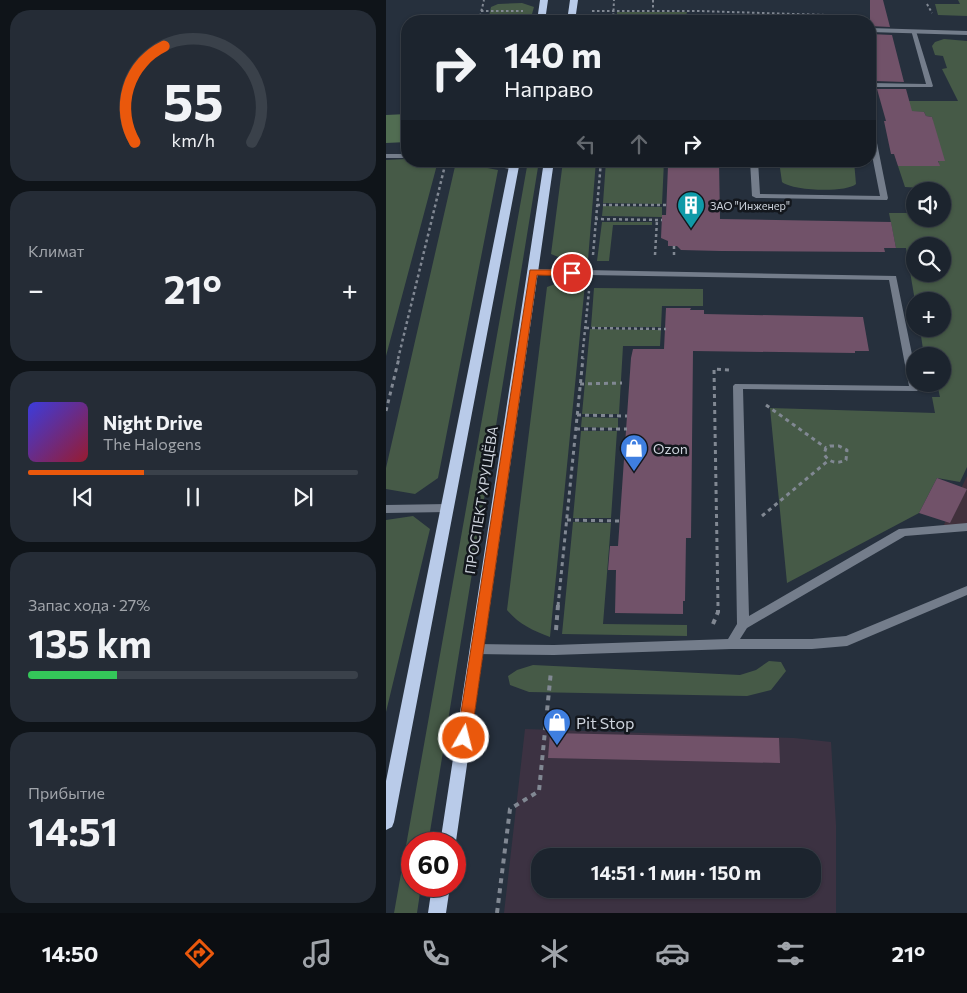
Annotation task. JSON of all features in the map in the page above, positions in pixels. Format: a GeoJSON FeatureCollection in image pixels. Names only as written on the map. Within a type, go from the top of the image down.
{"type":"FeatureCollection","features":[{"type":"Feature","properties":{"kind":"main road"},"geometry":{"type":"LineString","coordinates":[[542,15],[544,0]]}},
{"type":"Feature","properties":{"kind":"main road"},"geometry":{"type":"LineString","coordinates":[[572,15],[574,0]]}},
{"type":"Feature","properties":{"kind":"main road"},"geometry":{"type":"LineString","coordinates":[[386,822],[514,167]]}},
{"type":"Feature","properties":{"kind":"main road","name":"ПРОСПЕКТ ХРУЩЁВА"},"geometry":{"type":"LineString","coordinates":[[450,832],[548,167]]}},
{"type":"Feature","properties":{"kind":"main road"},"geometry":{"type":"LineString","coordinates":[[437,913],[439,897]]}},
{"type":"Feature","properties":{"kind":"street"},"geometry":{"type":"LineString","coordinates":[[876,30],[967,33]]}},
{"type":"Feature","properties":{"kind":"street"},"geometry":{"type":"LineString","coordinates":[[876,85],[930,86],[913,31]]}},
{"type":"Feature","properties":{"kind":"street"},"geometry":{"type":"LineString","coordinates":[[386,156],[401,156]]}},
{"type":"Feature","properties":{"kind":"street"},"geometry":{"type":"LineString","coordinates":[[754,167],[756,196],[884,198],[876,158]]}},
{"type":"Feature","properties":{"kind":"street"},"geometry":{"type":"LineString","coordinates":[[533,272],[893,278],[914,389],[738,386],[743,625]]}},
{"type":"Feature","properties":{"kind":"street"},"geometry":{"type":"LineString","coordinates":[[386,509],[447,508]]}},
{"type":"Feature","properties":{"kind":"street"},"geometry":{"type":"LineString","coordinates":[[731,644],[743,625],[903,532],[967,528]]}},
{"type":"Feature","properties":{"kind":"street"},"geometry":{"type":"LineString","coordinates":[[476,649],[554,650],[731,644],[812,644],[847,641],[967,590]]}},
{"type":"Feature","properties":{"kind":"path"},"geometry":{"type":"LineString","coordinates":[[480,15],[484,0]]}},
{"type":"Feature","properties":{"kind":"path"},"geometry":{"type":"LineString","coordinates":[[613,15],[614,0]]}},
{"type":"Feature","properties":{"kind":"path"},"geometry":{"type":"LineString","coordinates":[[653,0],[653,11]]}},
{"type":"Feature","properties":{"kind":"path"},"geometry":{"type":"LineString","coordinates":[[927,4],[934,19]]}},
{"type":"Feature","properties":{"kind":"path"},"geometry":{"type":"LineString","coordinates":[[481,11],[530,11]]}},
{"type":"Feature","properties":{"kind":"path"},"geometry":{"type":"LineString","coordinates":[[589,11],[819,15]]}},
{"type":"Feature","properties":{"kind":"path"},"geometry":{"type":"LineString","coordinates":[[386,411],[445,167]]}},
{"type":"Feature","properties":{"kind":"path"},"geometry":{"type":"LineString","coordinates":[[497,913],[510,810],[539,791],[540,764],[554,650],[586,328],[600,167]]}},
{"type":"Feature","properties":{"kind":"path"},"geometry":{"type":"LineString","coordinates":[[597,205],[666,206]]}},
{"type":"Feature","properties":{"kind":"path"},"geometry":{"type":"LineString","coordinates":[[595,219],[662,220]]}},
{"type":"Feature","properties":{"kind":"path"},"geometry":{"type":"LineString","coordinates":[[655,259],[657,220]]}},
{"type":"Feature","properties":{"kind":"path"},"geometry":{"type":"LineString","coordinates":[[674,246],[674,259]]}},
{"type":"Feature","properties":{"kind":"path"},"geometry":{"type":"LineString","coordinates":[[586,328],[666,329]]}},
{"type":"Feature","properties":{"kind":"path"},"geometry":{"type":"LineString","coordinates":[[580,384],[622,383]]}},
{"type":"Feature","properties":{"kind":"path"},"geometry":{"type":"LineString","coordinates":[[738,386],[826,448],[839,446],[848,453],[846,460],[842,462],[829,460],[824,454],[826,448]]}},
{"type":"Feature","properties":{"kind":"path"},"geometry":{"type":"LineString","coordinates":[[577,416],[626,416]]}},
{"type":"Feature","properties":{"kind":"path"},"geometry":{"type":"LineString","coordinates":[[576,429],[628,429]]}},
{"type":"Feature","properties":{"kind":"path"},"geometry":{"type":"LineString","coordinates":[[741,534],[829,460]]}},
{"type":"Feature","properties":{"kind":"path"},"geometry":{"type":"LineString","coordinates":[[567,520],[619,521]]}},
{"type":"Feature","properties":{"kind":"shaded area"},"geometry":{"type":"Polygon","coordinates":[[[967,476],[967,531],[941,531],[967,476]]]}},
{"type":"Feature","properties":{"kind":"shaded area"},"geometry":{"type":"Polygon","coordinates":[[[525,729],[794,738],[831,742],[836,825],[836,913],[504,913],[525,729]]]}},
{"type":"Feature","properties":{"kind":"green space"},"geometry":{"type":"Polygon","coordinates":[[[958,0],[967,0],[967,16],[938,15],[935,4],[960,4],[958,0]]]}},
{"type":"Feature","properties":{"kind":"green space"},"geometry":{"type":"Polygon","coordinates":[[[522,3],[534,7],[532,15],[489,15],[491,7],[498,4],[522,3]]]}},
{"type":"Feature","properties":{"kind":"green space"},"geometry":{"type":"Polygon","coordinates":[[[617,12],[687,12],[686,15],[617,15],[617,12]]]}},
{"type":"Feature","properties":{"kind":"green space"},"geometry":{"type":"Polygon","coordinates":[[[944,39],[967,41],[967,467],[960,482],[937,478],[919,513],[787,583],[770,408],[935,413],[932,397],[940,397],[939,392],[951,392],[951,347],[923,347],[921,337],[951,337],[951,292],[913,292],[912,282],[951,282],[951,237],[906,237],[906,248],[896,248],[889,213],[906,213],[906,227],[951,227],[951,182],[906,182],[905,187],[898,166],[939,166],[932,117],[926,116],[924,112],[886,111],[883,101],[958,101],[942,69],[947,68],[943,56],[935,55],[932,46],[935,42],[944,39]]]}},
{"type":"Feature","properties":{"kind":"green space"},"geometry":{"type":"Polygon","coordinates":[[[401,114],[401,142],[386,143],[386,115],[401,114]]]}},
{"type":"Feature","properties":{"kind":"green space"},"geometry":{"type":"Polygon","coordinates":[[[401,159],[401,167],[436,167],[386,356],[386,160],[401,159]]]}},
{"type":"Feature","properties":{"kind":"green space"},"geometry":{"type":"Polygon","coordinates":[[[455,167],[482,167],[498,170],[438,478],[415,494],[386,489],[386,468],[455,167]]]}},
{"type":"Feature","properties":{"kind":"green space"},"geometry":{"type":"Polygon","coordinates":[[[527,167],[538,167],[430,832],[408,832],[527,167]]]}},
{"type":"Feature","properties":{"kind":"green space"},"geometry":{"type":"Polygon","coordinates":[[[562,167],[596,167],[588,260],[563,259],[551,254],[562,167]]]}},
{"type":"Feature","properties":{"kind":"green space"},"geometry":{"type":"Polygon","coordinates":[[[606,167],[664,167],[662,204],[603,203],[606,167]]]}},
{"type":"Feature","properties":{"kind":"green space"},"geometry":{"type":"Polygon","coordinates":[[[780,167],[855,167],[856,184],[842,189],[808,189],[782,182],[780,167]]]}},
{"type":"Feature","properties":{"kind":"green space"},"geometry":{"type":"Polygon","coordinates":[[[603,206],[662,207],[662,217],[602,216],[603,206]]]}},
{"type":"Feature","properties":{"kind":"green space"},"geometry":{"type":"Polygon","coordinates":[[[602,222],[652,222],[652,225],[613,225],[609,261],[597,261],[602,222]]]}},
{"type":"Feature","properties":{"kind":"green space"},"geometry":{"type":"Polygon","coordinates":[[[558,283],[585,284],[550,637],[526,626],[507,610],[547,287],[558,283]]]}},
{"type":"Feature","properties":{"kind":"green space"},"geometry":{"type":"Polygon","coordinates":[[[594,288],[703,289],[703,306],[662,306],[661,327],[591,327],[594,288]]]}},
{"type":"Feature","properties":{"kind":"green space"},"geometry":{"type":"Polygon","coordinates":[[[590,329],[661,330],[660,346],[623,346],[619,414],[582,414],[590,329]]]}},
{"type":"Feature","properties":{"kind":"green space"},"geometry":{"type":"Polygon","coordinates":[[[582,417],[618,418],[618,428],[581,427],[582,417]]]}},
{"type":"Feature","properties":{"kind":"green space"},"geometry":{"type":"Polygon","coordinates":[[[581,431],[617,431],[611,518],[573,518],[581,431]]]}},
{"type":"Feature","properties":{"kind":"green space"},"geometry":{"type":"Polygon","coordinates":[[[413,516],[430,529],[386,712],[386,520],[413,516]]]}},
{"type":"Feature","properties":{"kind":"green space"},"geometry":{"type":"Polygon","coordinates":[[[573,522],[611,523],[603,624],[687,625],[687,636],[562,634],[573,522]]]}},
{"type":"Feature","properties":{"kind":"green space"},"geometry":{"type":"Polygon","coordinates":[[[769,661],[781,662],[786,671],[771,690],[747,696],[529,692],[510,685],[508,676],[517,670],[533,665],[740,675],[756,670],[769,661]]]}},
{"type":"Feature","properties":{"kind":"green space"},"geometry":{"type":"Polygon","coordinates":[[[401,874],[401,897],[419,897],[417,913],[394,913],[401,874]]]}},
{"type":"Feature","properties":{"kind":"building"},"geometry":{"type":"Polygon","coordinates":[[[870,0],[883,0],[890,27],[876,26],[876,15],[870,15],[870,0]]]}},
{"type":"Feature","properties":{"kind":"building"},"geometry":{"type":"Polygon","coordinates":[[[876,34],[892,35],[904,82],[876,81],[876,34]]]}},
{"type":"Feature","properties":{"kind":"building"},"geometry":{"type":"Polygon","coordinates":[[[877,89],[906,89],[912,111],[924,112],[926,116],[932,117],[945,161],[938,161],[940,166],[898,166],[894,154],[891,154],[884,121],[886,121],[877,89]]]}},
{"type":"Feature","properties":{"kind":"building"},"geometry":{"type":"Polygon","coordinates":[[[668,167],[719,167],[720,219],[891,222],[896,248],[884,248],[885,252],[681,250],[677,246],[668,246],[668,241],[661,238],[662,215],[666,215],[668,167]]]}},
{"type":"Feature","properties":{"kind":"building"},"geometry":{"type":"Polygon","coordinates":[[[666,308],[704,310],[704,314],[863,317],[869,351],[855,351],[855,353],[693,351],[691,538],[686,538],[683,614],[615,613],[616,570],[608,570],[610,546],[618,546],[631,358],[633,349],[664,349],[666,308]]]}},
{"type":"Feature","properties":{"kind":"building"},"geometry":{"type":"Polygon","coordinates":[[[937,478],[967,489],[950,523],[919,513],[937,478]]]}},
{"type":"Feature","properties":{"kind":"building"},"geometry":{"type":"Polygon","coordinates":[[[550,733],[779,738],[780,763],[548,758],[550,733]]]}},
{"type":"Feature","properties":{"kind":"place","name":"ЗАО \"Инженер\""},"geometry":{"type":"Point","coordinates":[691,229]}},
{"type":"Feature","properties":{"kind":"place","name":"Ozon"},"geometry":{"type":"Point","coordinates":[634,472]}},
{"type":"Feature","properties":{"kind":"place","name":"Pit Stop"},"geometry":{"type":"Point","coordinates":[557,746]}},
{"type":"Feature","properties":{"kind":"route"},"geometry":{"type":"LineString","coordinates":[[464,738],[533,272],[572,273]]}}]}
